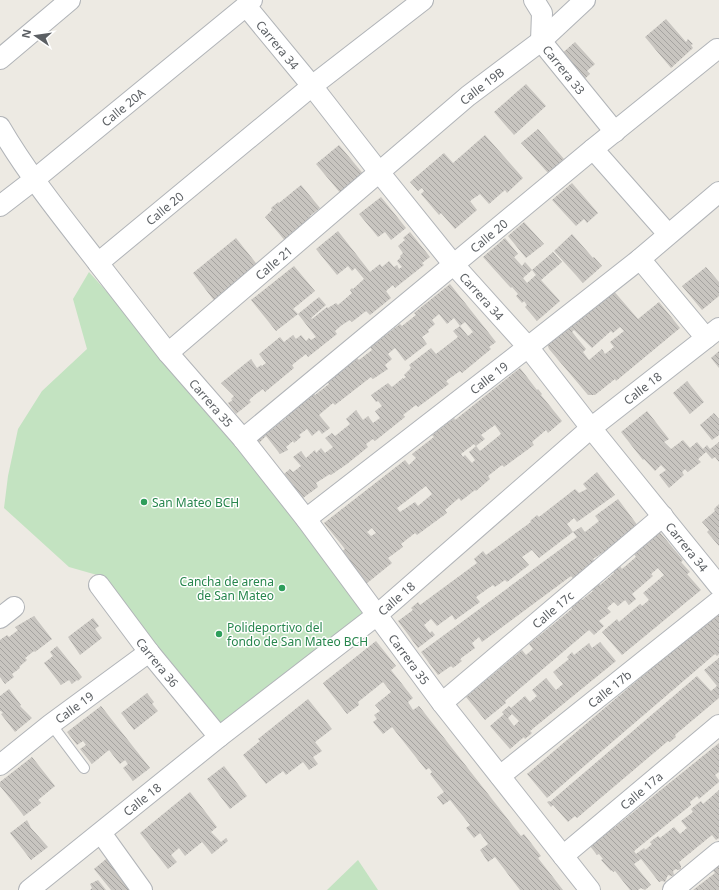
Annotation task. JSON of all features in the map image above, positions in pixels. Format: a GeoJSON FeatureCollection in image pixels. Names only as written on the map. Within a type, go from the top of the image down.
{"type":"FeatureCollection","features":[{"type":"Feature","properties":{"kind":"street"},"geometry":{"type":"LineString","coordinates":[[0,59],[70,0]]}},
{"type":"Feature","properties":{"kind":"street","name":"Calle 20"},"geometry":{"type":"LineString","coordinates":[[98,263],[312,86],[423,0]]}},
{"type":"Feature","properties":{"kind":"street","name":"Carrera 33"},"geometry":{"type":"LineString","coordinates":[[534,0],[542,13],[541,41],[616,132]]}},
{"type":"Feature","properties":{"kind":"street","name":"Calle 19B"},"geometry":{"type":"LineString","coordinates":[[379,172],[468,96],[541,41],[584,0]]}},
{"type":"Feature","properties":{"kind":"street","name":"Carrera 34"},"geometry":{"type":"LineString","coordinates":[[249,3],[379,172],[454,265],[528,347],[591,428],[719,586]]}},
{"type":"Feature","properties":{"kind":"street","name":"Calle 20A"},"geometry":{"type":"LineString","coordinates":[[0,206],[249,3]]}},
{"type":"Feature","properties":{"kind":"street","name":"Calle 20"},"geometry":{"type":"LineString","coordinates":[[243,439],[593,149],[616,132],[717,49]]}},
{"type":"Feature","properties":{"kind":"street"},"geometry":{"type":"LineString","coordinates":[[0,127],[34,179],[98,263]]}},
{"type":"Feature","properties":{"kind":"street"},"geometry":{"type":"LineString","coordinates":[[593,149],[668,234]]}},
{"type":"Feature","properties":{"kind":"street","name":"Calle 21"},"geometry":{"type":"LineString","coordinates":[[168,353],[379,172]]}},
{"type":"Feature","properties":{"kind":"street","name":"Calle 19"},"geometry":{"type":"LineString","coordinates":[[306,519],[640,259],[719,192]]}},
{"type":"Feature","properties":{"kind":"street"},"geometry":{"type":"LineString","coordinates":[[640,259],[713,333]]}},
{"type":"Feature","properties":{"kind":"street","name":"Carrera 35"},"geometry":{"type":"LineString","coordinates":[[98,263],[168,353],[243,439],[306,519],[442,703],[590,890]]}},
{"type":"Feature","properties":{"kind":"street","name":"Calle 18"},"geometry":{"type":"LineString","coordinates":[[29,890],[219,737],[377,615],[591,428],[713,333]]}},
{"type":"Feature","properties":{"kind":"street","name":"Calle 17c"},"geometry":{"type":"LineString","coordinates":[[442,703],[663,516]]}},
{"type":"Feature","properties":{"kind":"street","name":"Carrera 36"},"geometry":{"type":"LineString","coordinates":[[99,585],[149,652],[219,737]]}},
{"type":"Feature","properties":{"kind":"street","name":"Calle 17b"},"geometry":{"type":"LineString","coordinates":[[500,776],[719,600]]}},
{"type":"Feature","properties":{"kind":"street","name":"Calle 19"},"geometry":{"type":"LineString","coordinates":[[0,766],[51,724],[149,652]]}},
{"type":"Feature","properties":{"kind":"street","name":"Calle 17a"},"geometry":{"type":"LineString","coordinates":[[562,856],[719,725]]}},
{"type":"Feature","properties":{"kind":"street"},"geometry":{"type":"LineString","coordinates":[[101,833],[142,890]]}},
{"type":"Feature","properties":{"kind":"street"},"geometry":{"type":"LineString","coordinates":[[673,890],[719,852]]}},
{"type":"Feature","properties":{"kind":"lane"},"geometry":{"type":"LineString","coordinates":[[51,724],[84,768]]}},
{"type":"Feature","properties":{"kind":"green space","name":"San Mateo BCH"},"geometry":{"type":"Polygon","coordinates":[[[89,272],[165,356],[369,614],[221,729],[131,613],[97,575],[69,567],[4,508],[8,476],[18,429],[42,391],[87,349],[73,299],[89,272]]]}},
{"type":"Feature","properties":{"kind":"green space"},"geometry":{"type":"Polygon","coordinates":[[[358,860],[378,890],[327,890],[358,860]]]}},
{"type":"Feature","properties":{"kind":"building"},"geometry":{"type":"Polygon","coordinates":[[[666,19],[686,42],[688,39],[693,44],[691,45],[693,48],[671,68],[645,37],[666,19]]]}},
{"type":"Feature","properties":{"kind":"building"},"geometry":{"type":"Polygon","coordinates":[[[575,42],[595,64],[587,71],[590,74],[581,82],[559,56],[575,42]]]}},
{"type":"Feature","properties":{"kind":"building"},"geometry":{"type":"Polygon","coordinates":[[[526,84],[546,106],[514,135],[494,112],[526,84]]]}},
{"type":"Feature","properties":{"kind":"building"},"geometry":{"type":"Polygon","coordinates":[[[538,129],[564,159],[548,173],[521,143],[538,129]]]}},
{"type":"Feature","properties":{"kind":"building"},"geometry":{"type":"Polygon","coordinates":[[[485,135],[523,178],[507,193],[505,190],[489,204],[480,194],[470,201],[477,210],[455,229],[441,213],[439,215],[421,194],[424,191],[422,188],[418,191],[410,182],[444,153],[453,163],[485,135]]]}},
{"type":"Feature","properties":{"kind":"building"},"geometry":{"type":"Polygon","coordinates":[[[339,145],[365,176],[342,195],[316,164],[339,145]]]}},
{"type":"Feature","properties":{"kind":"building"},"geometry":{"type":"Polygon","coordinates":[[[572,183],[598,213],[587,223],[584,219],[576,226],[552,200],[572,183]]]}},
{"type":"Feature","properties":{"kind":"building"},"geometry":{"type":"Polygon","coordinates":[[[301,185],[320,208],[310,216],[313,220],[302,230],[299,227],[292,233],[295,237],[287,243],[265,217],[272,210],[271,208],[301,185]]]}},
{"type":"Feature","properties":{"kind":"building"},"geometry":{"type":"Polygon","coordinates":[[[381,197],[406,228],[391,240],[385,232],[378,237],[359,214],[381,197]]]}},
{"type":"Feature","properties":{"kind":"building"},"geometry":{"type":"Polygon","coordinates":[[[524,222],[544,244],[526,258],[508,236],[524,222]]]}},
{"type":"Feature","properties":{"kind":"building"},"geometry":{"type":"Polygon","coordinates":[[[338,231],[370,272],[380,264],[382,267],[389,261],[394,267],[397,265],[399,269],[402,267],[397,261],[403,253],[398,246],[405,240],[403,238],[410,232],[430,257],[422,263],[424,265],[395,288],[393,285],[386,291],[391,298],[370,315],[366,311],[352,322],[350,320],[342,325],[335,331],[337,334],[308,357],[306,354],[292,365],[294,368],[265,392],[263,389],[256,394],[249,400],[251,402],[236,414],[228,403],[233,400],[231,399],[234,396],[221,383],[251,359],[257,368],[266,363],[259,354],[280,337],[284,342],[293,335],[296,339],[301,335],[306,341],[309,338],[311,340],[316,337],[298,314],[319,297],[326,305],[311,318],[312,319],[327,307],[328,308],[336,303],[338,305],[352,293],[350,290],[352,288],[353,289],[364,279],[355,268],[352,271],[348,266],[337,275],[316,249],[338,231]]]}},
{"type":"Feature","properties":{"kind":"building"},"geometry":{"type":"Polygon","coordinates":[[[572,234],[602,266],[583,283],[554,251],[572,234]]]}},
{"type":"Feature","properties":{"kind":"building"},"geometry":{"type":"Polygon","coordinates":[[[236,238],[259,267],[216,303],[193,273],[236,238]]]}},
{"type":"Feature","properties":{"kind":"building"},"geometry":{"type":"Polygon","coordinates":[[[505,238],[518,254],[514,257],[522,266],[525,262],[532,270],[553,252],[562,262],[541,280],[560,301],[537,321],[525,307],[527,305],[524,301],[522,303],[516,296],[518,294],[483,257],[505,238]],[[532,270],[523,278],[527,283],[536,275],[532,270]]]}},
{"type":"Feature","properties":{"kind":"building"},"geometry":{"type":"Polygon","coordinates":[[[294,266],[315,291],[293,309],[298,314],[276,331],[251,300],[294,266]]]}},
{"type":"Feature","properties":{"kind":"building"},"geometry":{"type":"Polygon","coordinates":[[[706,267],[719,282],[719,296],[702,310],[682,286],[706,267]]]}},
{"type":"Feature","properties":{"kind":"building"},"geometry":{"type":"Polygon","coordinates":[[[450,284],[496,342],[489,347],[491,349],[462,373],[460,371],[446,381],[449,384],[418,407],[416,405],[403,415],[405,417],[375,441],[373,439],[366,444],[368,447],[347,464],[316,483],[318,487],[303,498],[284,474],[290,469],[293,472],[301,466],[293,457],[301,451],[306,458],[315,450],[316,453],[321,448],[325,453],[333,447],[325,438],[332,433],[335,436],[350,424],[346,419],[356,410],[363,420],[368,416],[373,423],[380,418],[375,411],[382,406],[378,401],[376,402],[371,395],[388,383],[392,387],[406,377],[404,375],[411,368],[409,365],[431,348],[436,354],[458,337],[453,331],[460,326],[454,318],[447,324],[439,314],[432,320],[435,324],[428,330],[429,332],[422,337],[427,344],[405,361],[395,348],[388,354],[392,359],[385,365],[388,369],[373,379],[371,377],[335,405],[333,403],[319,415],[330,428],[322,434],[319,430],[312,436],[307,429],[299,435],[301,437],[294,443],[293,441],[286,447],[288,450],[280,454],[266,436],[259,443],[255,438],[270,427],[272,429],[286,418],[284,416],[313,392],[315,395],[329,384],[327,381],[357,358],[359,360],[372,350],[370,347],[400,324],[402,326],[416,315],[414,313],[450,284]],[[465,322],[460,326],[468,336],[473,332],[465,322]]]}},
{"type":"Feature","properties":{"kind":"building"},"geometry":{"type":"Polygon","coordinates":[[[612,289],[638,319],[659,302],[680,328],[616,381],[615,379],[595,395],[588,395],[549,349],[547,344],[612,289]],[[620,327],[613,333],[611,331],[592,348],[574,330],[572,332],[586,349],[583,352],[589,360],[602,349],[605,354],[614,347],[610,342],[624,331],[620,327]]]}},
{"type":"Feature","properties":{"kind":"building"},"geometry":{"type":"Polygon","coordinates":[[[719,351],[719,368],[711,358],[719,351]]]}},
{"type":"Feature","properties":{"kind":"building"},"geometry":{"type":"Polygon","coordinates":[[[520,368],[562,421],[548,433],[546,430],[532,442],[534,445],[504,467],[502,465],[488,476],[490,479],[476,491],[475,490],[461,501],[459,498],[445,510],[447,513],[417,535],[415,533],[401,544],[403,547],[388,558],[392,563],[366,584],[341,552],[345,549],[324,523],[405,460],[409,465],[416,458],[412,454],[434,437],[432,435],[454,418],[455,420],[520,368]],[[495,425],[481,435],[485,439],[476,446],[480,451],[501,434],[495,425]],[[474,444],[461,454],[463,457],[465,455],[472,463],[475,460],[469,452],[476,446],[474,444]],[[426,486],[397,508],[400,512],[415,502],[418,506],[432,494],[426,486]],[[372,528],[367,532],[371,536],[376,533],[372,528]]]}},
{"type":"Feature","properties":{"kind":"building"},"geometry":{"type":"Polygon","coordinates":[[[687,381],[704,402],[690,414],[673,393],[687,381]]]}},
{"type":"Feature","properties":{"kind":"building"},"geometry":{"type":"Polygon","coordinates":[[[647,411],[669,439],[664,442],[671,449],[683,440],[690,448],[697,442],[703,449],[707,445],[710,449],[719,442],[719,462],[715,457],[712,459],[706,452],[698,459],[701,462],[688,472],[685,469],[682,472],[684,475],[669,488],[659,475],[666,470],[661,465],[655,471],[644,459],[643,460],[621,432],[647,411]]]}},
{"type":"Feature","properties":{"kind":"building"},"geometry":{"type":"Polygon","coordinates":[[[714,413],[719,419],[719,435],[712,440],[700,425],[714,413]]]}},
{"type":"Feature","properties":{"kind":"building"},"geometry":{"type":"Polygon","coordinates":[[[597,472],[615,495],[577,522],[574,518],[567,524],[573,532],[539,558],[532,550],[522,557],[529,565],[507,582],[505,580],[495,587],[493,585],[476,597],[480,602],[455,620],[452,615],[437,626],[431,619],[424,625],[430,633],[432,631],[435,635],[418,648],[398,621],[413,610],[411,608],[418,602],[420,605],[477,563],[474,559],[483,551],[486,555],[531,522],[530,521],[537,515],[539,517],[575,489],[579,493],[587,489],[583,484],[597,472]]]}},
{"type":"Feature","properties":{"kind":"building"},"geometry":{"type":"Polygon","coordinates":[[[618,499],[638,526],[616,544],[593,559],[597,564],[575,581],[571,576],[482,642],[479,637],[472,643],[475,648],[460,659],[462,661],[453,668],[451,666],[438,675],[421,652],[577,537],[573,532],[581,527],[585,532],[599,521],[595,516],[618,499]]]}},
{"type":"Feature","properties":{"kind":"building"},"geometry":{"type":"Polygon","coordinates":[[[719,504],[719,546],[707,532],[709,530],[702,522],[715,511],[714,509],[719,504]]]}},
{"type":"Feature","properties":{"kind":"building"},"geometry":{"type":"Polygon","coordinates":[[[657,529],[683,560],[681,562],[690,572],[687,574],[701,590],[622,655],[602,632],[617,619],[619,622],[640,604],[642,606],[649,600],[643,593],[664,575],[658,568],[651,574],[653,576],[632,594],[636,599],[629,605],[625,600],[618,606],[614,602],[607,608],[611,612],[599,621],[604,626],[594,635],[589,630],[505,701],[506,703],[485,720],[466,697],[522,650],[526,655],[533,649],[529,644],[572,609],[571,607],[593,591],[591,589],[599,583],[600,585],[620,566],[622,569],[636,557],[632,551],[657,529]]]}},
{"type":"Feature","properties":{"kind":"building"},"geometry":{"type":"Polygon","coordinates":[[[719,611],[719,654],[717,656],[715,654],[547,798],[527,774],[719,611]]]}},
{"type":"Feature","properties":{"kind":"building"},"geometry":{"type":"Polygon","coordinates":[[[34,616],[52,639],[25,658],[27,660],[12,674],[14,677],[5,684],[0,677],[0,640],[7,635],[9,637],[18,630],[15,627],[34,616]]]}},
{"type":"Feature","properties":{"kind":"building"},"geometry":{"type":"Polygon","coordinates":[[[93,618],[99,626],[95,629],[102,638],[80,655],[68,637],[93,618]]]}},
{"type":"Feature","properties":{"kind":"building"},"geometry":{"type":"Polygon","coordinates":[[[376,641],[396,666],[391,670],[413,698],[408,702],[413,710],[419,706],[521,836],[524,834],[541,856],[538,858],[563,890],[520,890],[495,857],[488,862],[480,850],[488,844],[480,833],[474,838],[466,828],[470,825],[450,800],[443,805],[437,797],[444,792],[430,774],[432,772],[429,768],[426,770],[392,727],[383,734],[373,722],[377,719],[374,715],[380,711],[375,705],[391,692],[383,682],[358,702],[359,705],[347,714],[325,686],[323,683],[376,641]]]}},
{"type":"Feature","properties":{"kind":"building"},"geometry":{"type":"Polygon","coordinates":[[[600,642],[616,661],[530,731],[532,733],[525,739],[524,737],[510,749],[490,726],[504,714],[502,712],[509,706],[511,708],[525,696],[530,702],[537,696],[532,690],[546,678],[556,690],[563,684],[553,672],[569,659],[567,657],[572,652],[574,655],[589,643],[592,648],[600,642]],[[512,714],[508,718],[514,726],[519,721],[512,714]]]}},
{"type":"Feature","properties":{"kind":"building"},"geometry":{"type":"Polygon","coordinates":[[[57,646],[82,677],[72,684],[69,680],[61,685],[44,663],[53,656],[50,652],[57,646]]]}},
{"type":"Feature","properties":{"kind":"building"},"geometry":{"type":"Polygon","coordinates":[[[719,658],[719,698],[675,735],[676,737],[670,742],[668,741],[577,818],[575,816],[568,822],[553,805],[551,807],[547,802],[550,802],[697,676],[711,691],[717,686],[704,670],[719,658]]]}},
{"type":"Feature","properties":{"kind":"building"},"geometry":{"type":"Polygon","coordinates":[[[9,689],[21,705],[20,706],[32,718],[15,732],[1,714],[3,713],[0,711],[0,696],[9,689]]]}},
{"type":"Feature","properties":{"kind":"building"},"geometry":{"type":"Polygon","coordinates":[[[147,693],[154,702],[152,704],[158,711],[134,730],[121,713],[147,693]]]}},
{"type":"Feature","properties":{"kind":"building"},"geometry":{"type":"Polygon","coordinates":[[[308,699],[332,729],[315,742],[322,751],[313,757],[318,764],[309,770],[303,762],[286,775],[283,771],[266,784],[243,755],[260,741],[258,739],[308,699]]]}},
{"type":"Feature","properties":{"kind":"building"},"geometry":{"type":"Polygon","coordinates":[[[101,706],[150,768],[133,781],[123,768],[128,764],[125,760],[120,764],[109,750],[92,764],[80,749],[86,745],[83,741],[77,745],[67,732],[101,706]]]}},
{"type":"Feature","properties":{"kind":"building"},"geometry":{"type":"Polygon","coordinates":[[[719,743],[719,772],[715,775],[719,782],[699,799],[697,796],[690,802],[691,805],[634,851],[636,854],[644,848],[645,850],[652,844],[650,842],[658,836],[660,838],[674,827],[680,834],[687,828],[681,821],[693,812],[691,809],[701,801],[703,804],[719,790],[719,838],[716,840],[712,835],[679,862],[681,869],[676,869],[673,871],[674,875],[672,876],[668,875],[665,882],[659,882],[641,859],[634,864],[651,885],[645,890],[641,888],[638,890],[630,890],[615,871],[611,871],[601,860],[603,859],[599,854],[597,855],[590,846],[593,844],[592,842],[602,834],[603,836],[606,834],[604,832],[613,826],[615,827],[719,743]]]}},
{"type":"Feature","properties":{"kind":"building"},"geometry":{"type":"Polygon","coordinates":[[[32,757],[55,786],[38,800],[41,803],[24,816],[0,786],[0,782],[32,757]]]}},
{"type":"Feature","properties":{"kind":"building"},"geometry":{"type":"Polygon","coordinates":[[[224,766],[247,796],[230,809],[207,779],[224,766]]]}},
{"type":"Feature","properties":{"kind":"building"},"geometry":{"type":"Polygon","coordinates":[[[190,792],[217,827],[211,832],[221,842],[226,838],[228,841],[212,854],[202,842],[185,856],[179,848],[171,855],[177,862],[168,869],[140,833],[190,792]]]}},
{"type":"Feature","properties":{"kind":"building"},"geometry":{"type":"Polygon","coordinates":[[[27,820],[31,828],[48,847],[31,860],[10,833],[27,820]]]}},
{"type":"Feature","properties":{"kind":"building"},"geometry":{"type":"Polygon","coordinates":[[[111,855],[139,890],[111,890],[94,869],[111,855]]]}},
{"type":"Feature","properties":{"kind":"building"},"geometry":{"type":"Polygon","coordinates":[[[719,862],[719,890],[693,890],[715,873],[711,868],[719,862]]]}},
{"type":"Feature","properties":{"kind":"building"},"geometry":{"type":"Polygon","coordinates":[[[98,880],[106,890],[90,890],[92,888],[90,884],[98,880]]]}},
{"type":"Feature","properties":{"kind":"place","name":"San Mateo BCH"},"geometry":{"type":"Point","coordinates":[144,502]}},
{"type":"Feature","properties":{"kind":"place","name":"Cancha de arena de San Mateo"},"geometry":{"type":"Point","coordinates":[282,588]}},
{"type":"Feature","properties":{"kind":"place","name":"Polideportivo del fondo de San Mateo BCH"},"geometry":{"type":"Point","coordinates":[219,634]}}]}
